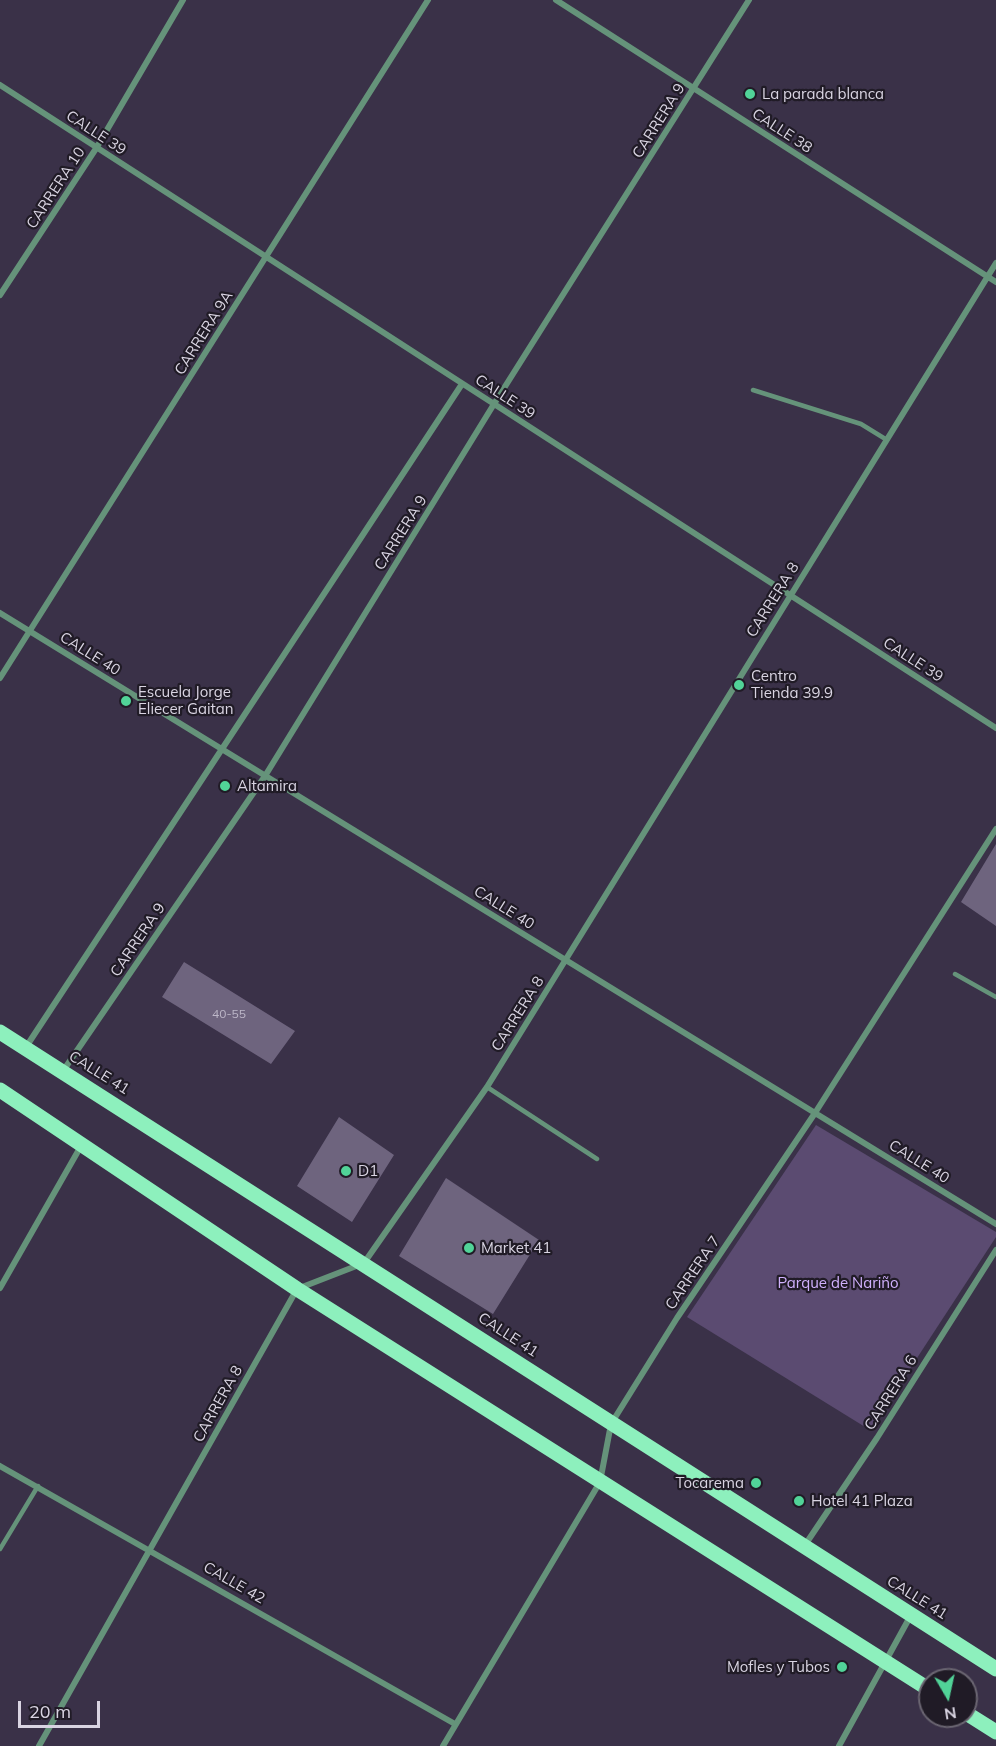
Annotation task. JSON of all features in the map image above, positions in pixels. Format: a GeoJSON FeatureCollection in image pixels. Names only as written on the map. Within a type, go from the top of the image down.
{"type":"FeatureCollection","features":[{"type":"Feature","properties":{"kind":"main road","name":"CALLE 41"},"geometry":{"type":"LineString","coordinates":[[0,1032],[364,1263],[803,1548],[996,1669]]}},
{"type":"Feature","properties":{"kind":"main road"},"geometry":{"type":"LineString","coordinates":[[0,1090],[83,1143],[297,1289],[918,1682]]}},
{"type":"Feature","properties":{"kind":"main road"},"geometry":{"type":"LineString","coordinates":[[978,1721],[996,1732]]}},
{"type":"Feature","properties":{"kind":"street","name":"CARRERA 10"},"geometry":{"type":"LineString","coordinates":[[0,295],[97,147],[183,0]]}},
{"type":"Feature","properties":{"kind":"street","name":"CARRERA 9A"},"geometry":{"type":"LineString","coordinates":[[0,678],[428,0]]}},
{"type":"Feature","properties":{"kind":"street","name":"CALLE 38"},"geometry":{"type":"LineString","coordinates":[[556,0],[996,282]]}},
{"type":"Feature","properties":{"kind":"street","name":"CARRERA 9"},"geometry":{"type":"LineString","coordinates":[[63,1071],[265,776],[494,404],[749,0]]}},
{"type":"Feature","properties":{"kind":"street","name":"CALLE 39"},"geometry":{"type":"LineString","coordinates":[[0,85],[996,729]]}},
{"type":"Feature","properties":{"kind":"street","name":"CARRERA 8"},"geometry":{"type":"LineString","coordinates":[[364,1263],[487,1087],[996,263]]}},
{"type":"Feature","properties":{"kind":"street","name":"CARRERA 9"},"geometry":{"type":"LineString","coordinates":[[26,1048],[462,384]]}},
{"type":"Feature","properties":{"kind":"street","name":"CALLE 40"},"geometry":{"type":"LineString","coordinates":[[0,613],[996,1224]]}},
{"type":"Feature","properties":{"kind":"street","name":"CARRERA 7"},"geometry":{"type":"LineString","coordinates":[[443,1746],[600,1482],[611,1424],[677,1318],[816,1113],[996,829]]}},
{"type":"Feature","properties":{"kind":"street"},"geometry":{"type":"LineString","coordinates":[[0,1287],[83,1143]]}},
{"type":"Feature","properties":{"kind":"street","name":"CARRERA 6"},"geometry":{"type":"LineString","coordinates":[[803,1548],[877,1438],[996,1250]]}},
{"type":"Feature","properties":{"kind":"street"},"geometry":{"type":"LineString","coordinates":[[297,1289],[364,1263]]}},
{"type":"Feature","properties":{"kind":"street","name":"CARRERA 8"},"geometry":{"type":"LineString","coordinates":[[39,1746],[297,1289]]}},
{"type":"Feature","properties":{"kind":"street","name":"CALLE 42"},"geometry":{"type":"LineString","coordinates":[[0,1466],[455,1724]]}},
{"type":"Feature","properties":{"kind":"street"},"geometry":{"type":"LineString","coordinates":[[839,1746],[911,1615]]}},
{"type":"Feature","properties":{"kind":"lane"},"geometry":{"type":"LineString","coordinates":[[753,390],[861,424],[887,440]]}},
{"type":"Feature","properties":{"kind":"lane"},"geometry":{"type":"LineString","coordinates":[[955,974],[996,997]]}},
{"type":"Feature","properties":{"kind":"lane"},"geometry":{"type":"LineString","coordinates":[[487,1087],[597,1159]]}},
{"type":"Feature","properties":{"kind":"lane"},"geometry":{"type":"LineString","coordinates":[[0,1549],[38,1486]]}},
{"type":"Feature","properties":{"kind":"green space","name":"Parque de Nariño"},"geometry":{"type":"Polygon","coordinates":[[[816,1125],[996,1232],[996,1237],[870,1430],[687,1317],[816,1125]]]}},
{"type":"Feature","properties":{"kind":"building"},"geometry":{"type":"Polygon","coordinates":[[[996,844],[996,926],[961,902],[996,844]]]}},
{"type":"Feature","properties":{"kind":"building"},"geometry":{"type":"Polygon","coordinates":[[[184,962],[295,1031],[271,1064],[162,997],[184,962]]]}},
{"type":"Feature","properties":{"kind":"building","name":"D1"},"geometry":{"type":"Polygon","coordinates":[[[339,1117],[394,1155],[352,1222],[297,1186],[339,1117]]]}},
{"type":"Feature","properties":{"kind":"building","name":"Market 41"},"geometry":{"type":"Polygon","coordinates":[[[446,1178],[539,1240],[493,1314],[399,1256],[446,1178]]]}},
{"type":"Feature","properties":{"kind":"place","name":"La parada blanca"},"geometry":{"type":"Point","coordinates":[750,94]}},
{"type":"Feature","properties":{"kind":"place","name":"Centro Tienda 39.9"},"geometry":{"type":"Point","coordinates":[739,685]}},
{"type":"Feature","properties":{"kind":"place","name":"Escuela Jorge Eliecer Gaitan"},"geometry":{"type":"Point","coordinates":[126,701]}},
{"type":"Feature","properties":{"kind":"place","name":"Altamira"},"geometry":{"type":"Point","coordinates":[225,786]}},
{"type":"Feature","properties":{"kind":"place","name":"D1"},"geometry":{"type":"Point","coordinates":[346,1171]}},
{"type":"Feature","properties":{"kind":"place","name":"Market 41"},"geometry":{"type":"Point","coordinates":[469,1248]}},
{"type":"Feature","properties":{"kind":"place","name":"Tocarema"},"geometry":{"type":"Point","coordinates":[756,1483]}},
{"type":"Feature","properties":{"kind":"place","name":"Hotel 41 Plaza"},"geometry":{"type":"Point","coordinates":[799,1501]}},
{"type":"Feature","properties":{"kind":"place","name":"Mofles y Tubos"},"geometry":{"type":"Point","coordinates":[842,1667]}}]}
